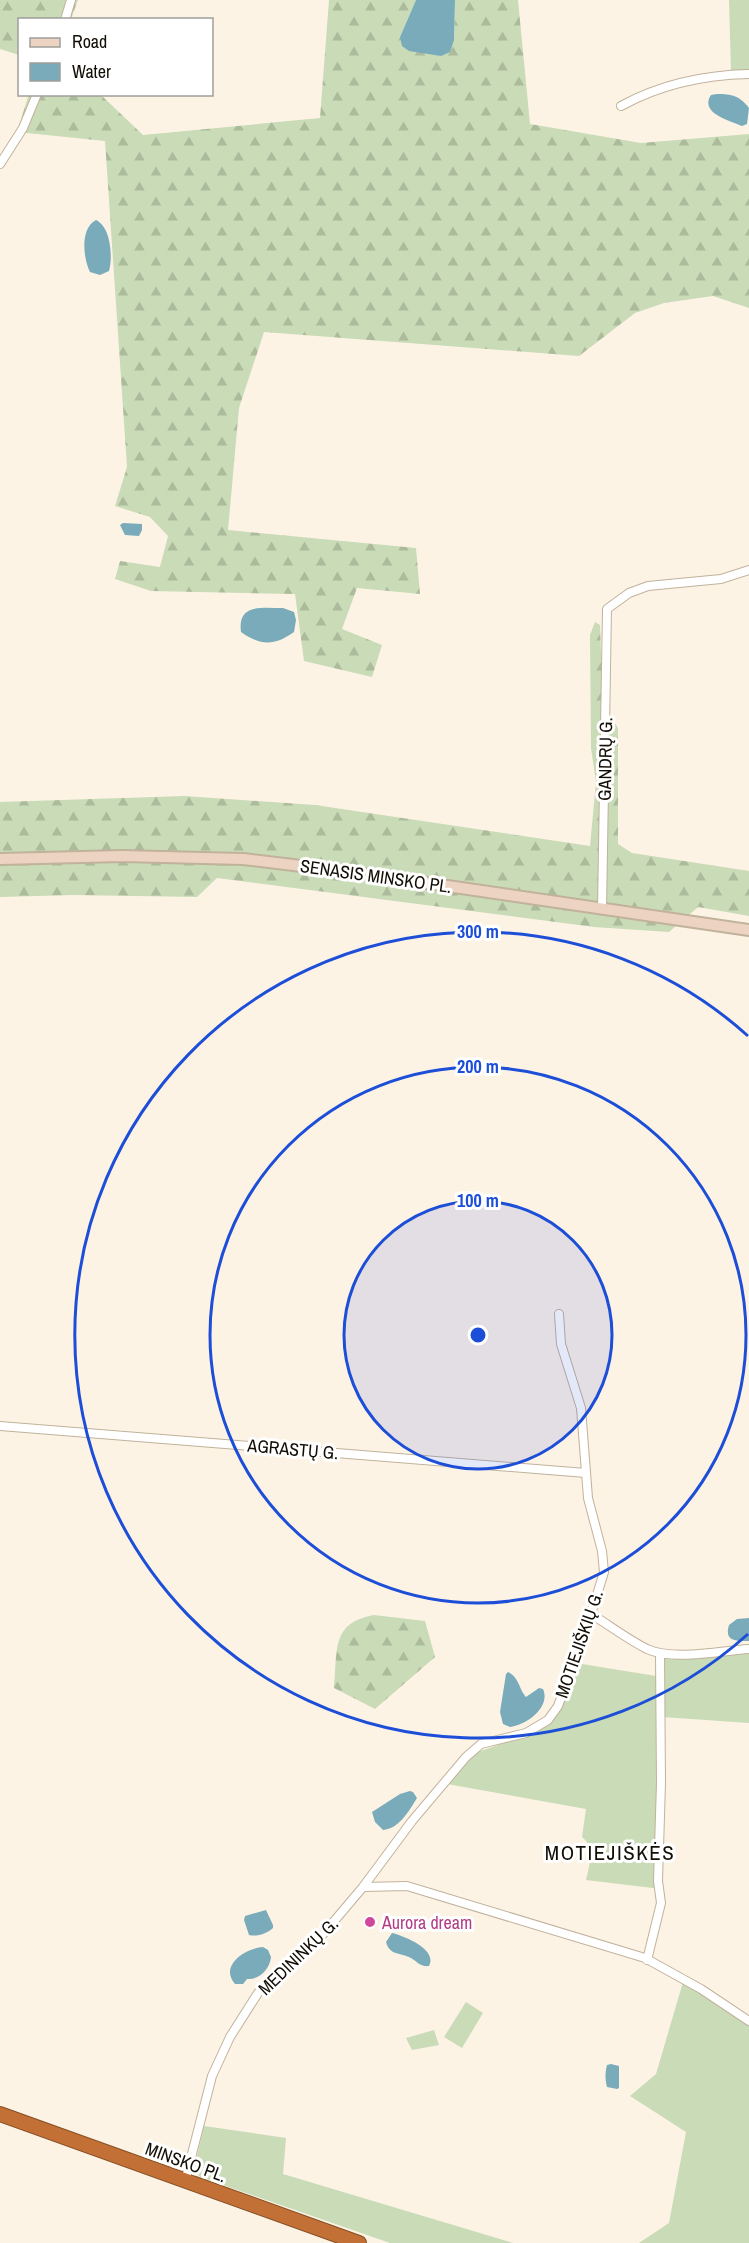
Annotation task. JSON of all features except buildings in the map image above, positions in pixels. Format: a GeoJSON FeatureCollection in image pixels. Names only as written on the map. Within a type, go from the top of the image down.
{"type":"FeatureCollection","features":[{"type":"Feature","properties":{"kind":"highway","name":"MINSKO PL."},"geometry":{"type":"LineString","coordinates":[[0,2114],[359,2243]]}},
{"type":"Feature","properties":{"kind":"main road","name":"SENASIS MINSKO PL."},"geometry":{"type":"LineString","coordinates":[[0,859],[122,856],[243,860],[351,872],[749,930]]}},
{"type":"Feature","properties":{"kind":"street"},"geometry":{"type":"LineString","coordinates":[[66,18],[71,0]]}},
{"type":"Feature","properties":{"kind":"street"},"geometry":{"type":"LineString","coordinates":[[621,106],[643,94],[677,82],[719,75],[749,74]]}},
{"type":"Feature","properties":{"kind":"street"},"geometry":{"type":"LineString","coordinates":[[0,164],[22,128],[36,96]]}},
{"type":"Feature","properties":{"kind":"street","name":"GANDRŲ G."},"geometry":{"type":"LineString","coordinates":[[602,909],[607,609],[629,593],[648,586],[721,579],[749,570]]}},
{"type":"Feature","properties":{"kind":"street","name":"MOTIEJIŠKIŲ G."},"geometry":{"type":"LineString","coordinates":[[363,1887],[412,1821],[466,1757],[481,1744],[526,1733],[548,1720],[558,1706],[591,1614],[604,1572],[602,1551],[588,1498],[581,1408],[561,1344],[559,1314]]}},
{"type":"Feature","properties":{"kind":"street","name":"AGRASTŲ G."},"geometry":{"type":"LineString","coordinates":[[0,1426],[586,1473]]}},
{"type":"Feature","properties":{"kind":"street"},"geometry":{"type":"LineString","coordinates":[[591,1614],[647,1649],[660,1653],[749,1649]]}},
{"type":"Feature","properties":{"kind":"street"},"geometry":{"type":"LineString","coordinates":[[647,1960],[661,1903],[658,1881],[661,1782],[660,1653]]}},
{"type":"Feature","properties":{"kind":"street"},"geometry":{"type":"LineString","coordinates":[[363,1887],[407,1886],[647,1960],[701,1989],[749,2022]]}},
{"type":"Feature","properties":{"kind":"street","name":"MEDININKŲ G."},"geometry":{"type":"LineString","coordinates":[[185,2181],[212,2076],[230,2037],[258,1993],[269,1981],[313,1946],[363,1887]]}},
{"type":"Feature","properties":{"kind":"green space"},"geometry":{"type":"Polygon","coordinates":[[[0,0],[78,0],[71,18],[18,18],[18,55],[0,49],[0,0]]]}},
{"type":"Feature","properties":{"kind":"green space"},"geometry":{"type":"Polygon","coordinates":[[[329,0],[416,0],[400,37],[454,40],[455,0],[518,0],[530,124],[641,143],[749,134],[749,308],[713,296],[664,303],[635,313],[579,356],[264,332],[239,408],[228,530],[416,548],[420,594],[357,588],[342,629],[382,645],[372,677],[304,661],[295,594],[151,591],[115,579],[120,561],[160,567],[168,536],[150,517],[115,506],[127,467],[105,141],[17,132],[28,96],[102,96],[143,135],[320,118],[329,0]]]}},
{"type":"Feature","properties":{"kind":"green space"},"geometry":{"type":"Polygon","coordinates":[[[729,0],[749,0],[749,72],[731,72],[729,0]]]}},
{"type":"Feature","properties":{"kind":"green space"},"geometry":{"type":"Polygon","coordinates":[[[595,622],[600,625],[603,705],[618,728],[618,844],[632,853],[749,871],[749,916],[698,907],[669,932],[594,927],[217,878],[197,897],[73,895],[0,897],[0,802],[184,796],[315,805],[590,846],[596,782],[591,748],[590,635],[595,622]]]}},
{"type":"Feature","properties":{"kind":"green space"},"geometry":{"type":"Polygon","coordinates":[[[374,1615],[425,1621],[435,1657],[375,1709],[334,1688],[337,1651],[343,1632],[360,1619],[374,1615]]]}},
{"type":"Feature","properties":{"kind":"green space"},"geometry":{"type":"Polygon","coordinates":[[[749,1651],[749,1723],[662,1717],[663,1658],[749,1651]]]}},
{"type":"Feature","properties":{"kind":"green space"},"geometry":{"type":"Polygon","coordinates":[[[576,1663],[656,1676],[661,1889],[586,1880],[590,1851],[582,1837],[586,1809],[447,1784],[475,1753],[529,1734],[552,1720],[563,1702],[576,1663]]]}},
{"type":"Feature","properties":{"kind":"green space"},"geometry":{"type":"Polygon","coordinates":[[[683,1982],[749,2026],[749,2243],[639,2243],[669,2223],[686,2132],[630,2096],[656,2074],[683,1982]]]}},
{"type":"Feature","properties":{"kind":"green space"},"geometry":{"type":"Polygon","coordinates":[[[466,2002],[483,2013],[462,2048],[444,2037],[466,2002]]]}},
{"type":"Feature","properties":{"kind":"green space"},"geometry":{"type":"Polygon","coordinates":[[[434,2030],[439,2045],[412,2050],[406,2038],[434,2030]]]}},
{"type":"Feature","properties":{"kind":"green space"},"geometry":{"type":"Polygon","coordinates":[[[204,2126],[286,2138],[283,2174],[513,2243],[390,2243],[200,2177],[195,2171],[195,2165],[204,2126]]]}},
{"type":"Feature","properties":{"kind":"water"},"geometry":{"type":"Polygon","coordinates":[[[416,0],[455,0],[454,40],[450,52],[441,56],[409,51],[402,46],[400,37],[416,0]]]}},
{"type":"Feature","properties":{"kind":"water"},"geometry":{"type":"Polygon","coordinates":[[[711,95],[735,96],[746,104],[749,108],[747,124],[742,126],[712,111],[708,101],[711,95]]]}},
{"type":"Feature","properties":{"kind":"water"},"geometry":{"type":"Polygon","coordinates":[[[96,220],[105,229],[111,251],[109,271],[100,275],[90,272],[84,244],[87,230],[96,220]]]}},
{"type":"Feature","properties":{"kind":"water"},"geometry":{"type":"Polygon","coordinates":[[[123,523],[142,524],[139,536],[125,535],[120,525],[123,523]]]}},
{"type":"Feature","properties":{"kind":"water"},"geometry":{"type":"Polygon","coordinates":[[[260,608],[283,608],[294,612],[296,620],[294,632],[287,637],[274,642],[261,642],[241,632],[243,616],[247,612],[260,608]]]}},
{"type":"Feature","properties":{"kind":"water"},"geometry":{"type":"Polygon","coordinates":[[[749,1618],[749,1641],[730,1638],[729,1625],[737,1619],[749,1618]]]}},
{"type":"Feature","properties":{"kind":"water"},"geometry":{"type":"Polygon","coordinates":[[[508,1672],[512,1674],[526,1697],[539,1688],[543,1689],[545,1696],[536,1714],[517,1726],[510,1727],[503,1724],[500,1712],[508,1672]]]}},
{"type":"Feature","properties":{"kind":"water"},"geometry":{"type":"Polygon","coordinates":[[[410,1791],[417,1798],[407,1814],[399,1823],[383,1830],[375,1822],[372,1812],[400,1794],[410,1791]]]}},
{"type":"Feature","properties":{"kind":"water"},"geometry":{"type":"Polygon","coordinates":[[[266,1910],[273,1928],[255,1936],[249,1935],[244,1920],[245,1916],[266,1910]]]}},
{"type":"Feature","properties":{"kind":"water"},"geometry":{"type":"Polygon","coordinates":[[[392,1933],[411,1940],[424,1949],[429,1954],[429,1966],[421,1965],[407,1956],[390,1950],[386,1942],[392,1933]]]}},
{"type":"Feature","properties":{"kind":"water"},"geometry":{"type":"Polygon","coordinates":[[[263,1947],[268,1950],[271,1957],[266,1969],[256,1978],[247,1979],[243,1984],[235,1984],[230,1971],[236,1959],[242,1954],[263,1947]]]}},
{"type":"Feature","properties":{"kind":"water"},"geometry":{"type":"Polygon","coordinates":[[[611,2064],[619,2066],[619,2088],[617,2089],[607,2087],[606,2084],[606,2068],[611,2064]]]}},
{"type":"Feature","properties":{"kind":"place","name":"Aurora dream"},"geometry":{"type":"Point","coordinates":[370,1922]}},
{"type":"Feature","properties":{"kind":"district","name":"MOTIEJIŠKĖS"},"geometry":{"type":"Point","coordinates":[610,1852]}}]}
